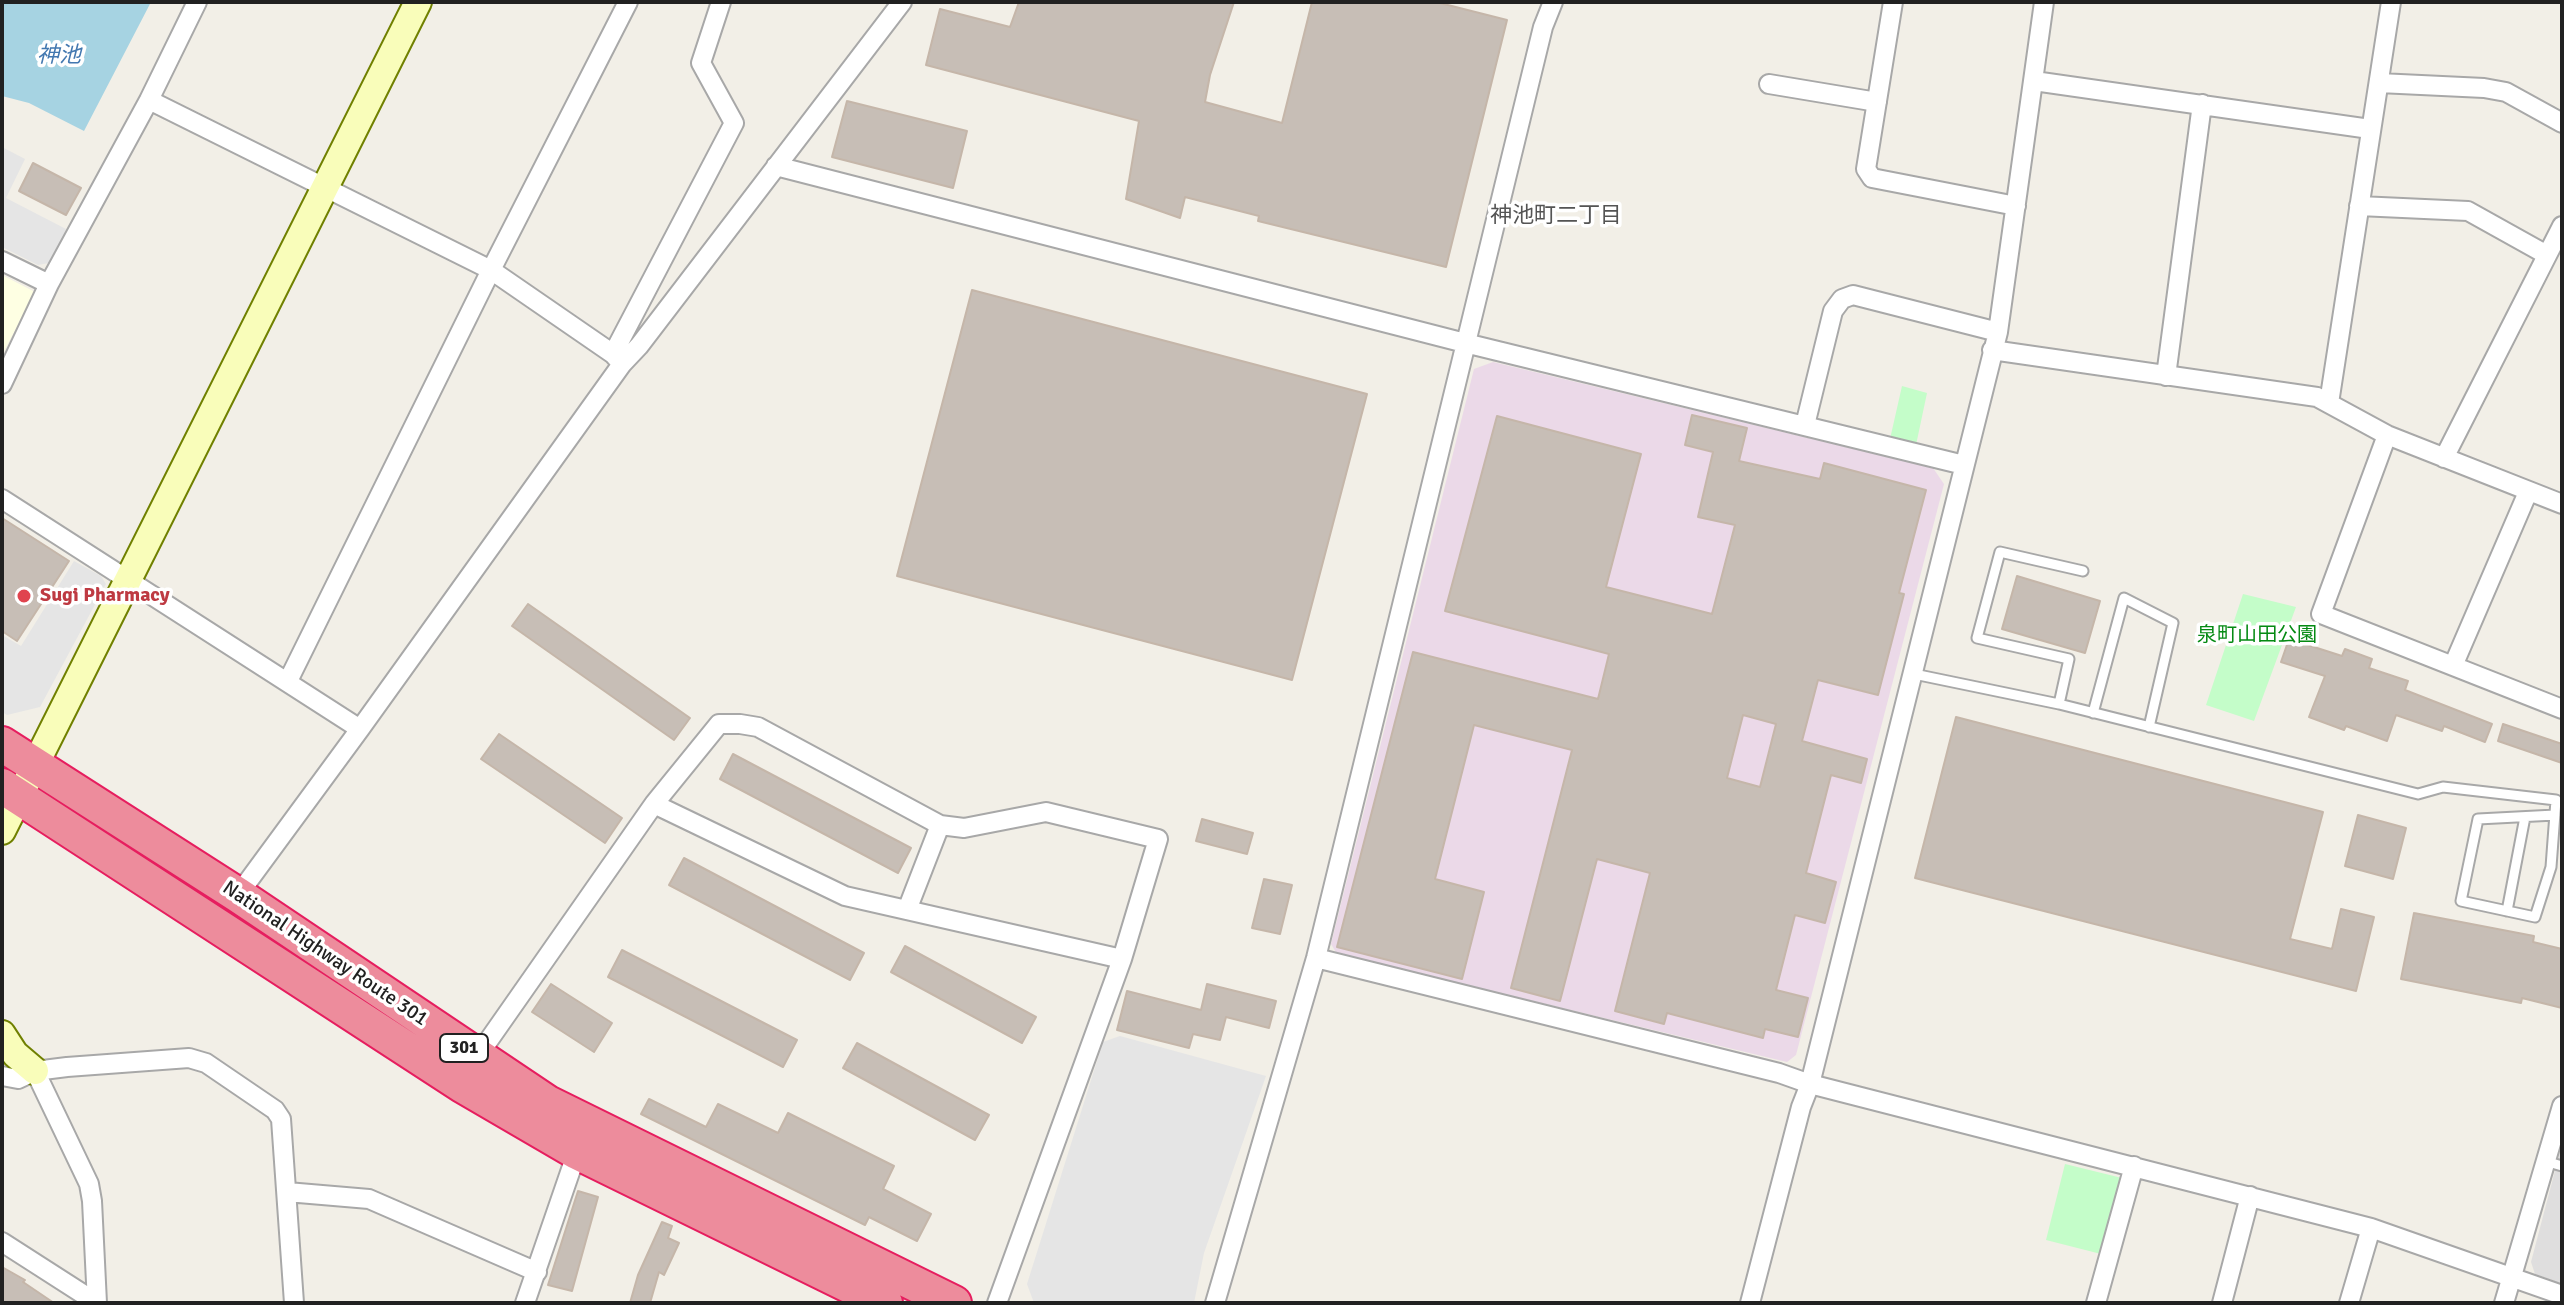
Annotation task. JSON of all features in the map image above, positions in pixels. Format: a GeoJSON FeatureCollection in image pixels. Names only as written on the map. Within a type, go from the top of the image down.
{"type":"FeatureCollection","features":[{"type":"Feature","properties":{"kind":"highway","name":"National Highway Route 301"},"geometry":{"type":"LineString","coordinates":[[2,744],[238,895],[548,1103],[954,1303]]}},
{"type":"Feature","properties":{"kind":"highway","name":"National Highway Route 301"},"geometry":{"type":"LineString","coordinates":[[10,791],[462,1085],[577,1152],[885,1303]]}},
{"type":"Feature","properties":{"kind":"street"},"geometry":{"type":"LineString","coordinates":[[2,384],[49,284],[149,100],[197,2]]}},
{"type":"Feature","properties":{"kind":"street"},"geometry":{"type":"LineString","coordinates":[[2,831],[10,791],[33,765],[418,2]]}},
{"type":"Feature","properties":{"kind":"street"},"geometry":{"type":"LineString","coordinates":[[288,681],[491,270],[628,2]]}},
{"type":"Feature","properties":{"kind":"street"},"geometry":{"type":"LineString","coordinates":[[238,895],[360,729],[617,359],[734,123],[701,63],[721,2]]}},
{"type":"Feature","properties":{"kind":"street"},"geometry":{"type":"LineString","coordinates":[[617,359],[639,346],[902,2]]}},
{"type":"Feature","properties":{"kind":"street"},"geometry":{"type":"LineString","coordinates":[[1215,1303],[1316,958],[1543,27],[1553,2]]}},
{"type":"Feature","properties":{"kind":"street"},"geometry":{"type":"LineString","coordinates":[[1893,2],[1866,169],[1872,178],[2016,206]]}},
{"type":"Feature","properties":{"kind":"street"},"geometry":{"type":"LineString","coordinates":[[1750,1303],[1801,1107],[1810,1084],[1995,341],[2044,2]]}},
{"type":"Feature","properties":{"kind":"street"},"geometry":{"type":"LineString","coordinates":[[2329,403],[2391,2]]}},
{"type":"Feature","properties":{"kind":"street"},"geometry":{"type":"LineString","coordinates":[[2034,81],[2370,129]]}},
{"type":"Feature","properties":{"kind":"street"},"geometry":{"type":"LineString","coordinates":[[2379,83],[2484,88],[2506,92],[2562,123]]}},
{"type":"Feature","properties":{"kind":"street"},"geometry":{"type":"LineString","coordinates":[[1769,84],[1877,102]]}},
{"type":"Feature","properties":{"kind":"street"},"geometry":{"type":"LineString","coordinates":[[149,100],[491,270],[617,359]]}},
{"type":"Feature","properties":{"kind":"street"},"geometry":{"type":"LineString","coordinates":[[2166,376],[2202,104]]}},
{"type":"Feature","properties":{"kind":"street"},"geometry":{"type":"LineString","coordinates":[[776,166],[1465,343],[1964,465]]}},
{"type":"Feature","properties":{"kind":"street"},"geometry":{"type":"LineString","coordinates":[[2359,206],[2468,211],[2547,255]]}},
{"type":"Feature","properties":{"kind":"street"},"geometry":{"type":"LineString","coordinates":[[2444,458],[2562,226]]}},
{"type":"Feature","properties":{"kind":"street"},"geometry":{"type":"LineString","coordinates":[[2,261],[49,284]]}},
{"type":"Feature","properties":{"kind":"street"},"geometry":{"type":"LineString","coordinates":[[1805,425],[1833,311],[1842,299],[1853,295],[1995,341],[2166,376],[2317,397],[2387,435],[2528,492],[2561,502]]}},
{"type":"Feature","properties":{"kind":"street"},"geometry":{"type":"LineString","coordinates":[[2387,435],[2321,614],[2562,709]]}},
{"type":"Feature","properties":{"kind":"street"},"geometry":{"type":"LineString","coordinates":[[2453,666],[2528,492]]}},
{"type":"Feature","properties":{"kind":"street"},"geometry":{"type":"LineString","coordinates":[[2,499],[360,729]]}},
{"type":"Feature","properties":{"kind":"street"},"geometry":{"type":"LineString","coordinates":[[477,1057],[654,804],[719,724],[758,727],[940,825],[964,828],[1046,812],[1158,839],[1122,959],[997,1303]]}},
{"type":"Feature","properties":{"kind":"street"},"geometry":{"type":"LineString","coordinates":[[654,804],[845,896],[1122,959]]}},
{"type":"Feature","properties":{"kind":"street"},"geometry":{"type":"LineString","coordinates":[[907,910],[940,825]]}},
{"type":"Feature","properties":{"kind":"street"},"geometry":{"type":"LineString","coordinates":[[1316,958],[1779,1073],[1810,1084],[2371,1228],[2562,1295]]}},
{"type":"Feature","properties":{"kind":"street"},"geometry":{"type":"LineString","coordinates":[[2,1034],[15,1054],[35,1071],[89,1184],[97,1303],[2,1242]]}},
{"type":"Feature","properties":{"kind":"street"},"geometry":{"type":"LineString","coordinates":[[2,1076],[18,1079],[35,1071],[189,1058],[206,1063],[280,1116],[294,1303]]}},
{"type":"Feature","properties":{"kind":"street"},"geometry":{"type":"LineString","coordinates":[[2504,1303],[2511,1275],[2554,1163],[2562,1106]]}},
{"type":"Feature","properties":{"kind":"street"},"geometry":{"type":"LineString","coordinates":[[525,1303],[577,1152]]}},
{"type":"Feature","properties":{"kind":"street"},"geometry":{"type":"LineString","coordinates":[[2096,1303],[2134,1166]]}},
{"type":"Feature","properties":{"kind":"street"},"geometry":{"type":"LineString","coordinates":[[287,1192],[369,1199],[537,1272]]}},
{"type":"Feature","properties":{"kind":"street"},"geometry":{"type":"LineString","coordinates":[[2222,1303],[2250,1196]]}},
{"type":"Feature","properties":{"kind":"street"},"geometry":{"type":"LineString","coordinates":[[2349,1303],[2371,1228]]}},
{"type":"Feature","properties":{"kind":"lane"},"geometry":{"type":"LineString","coordinates":[[2059,704],[2069,659],[1977,638],[2000,552],[2083,571]]}},
{"type":"Feature","properties":{"kind":"lane"},"geometry":{"type":"LineString","coordinates":[[2093,713],[2124,598],[2173,623],[2149,727]]}},
{"type":"Feature","properties":{"kind":"lane"},"geometry":{"type":"LineString","coordinates":[[1914,674],[2059,704],[2418,794],[2443,787],[2556,800],[2555,815],[2551,867],[2535,917],[2461,901],[2478,819],[2555,815]]}},
{"type":"Feature","properties":{"kind":"lane"},"geometry":{"type":"LineString","coordinates":[[2507,911],[2525,817]]}},
{"type":"Feature","properties":{"kind":"shaded area"},"geometry":{"type":"Polygon","coordinates":[[[2,147],[25,159],[6,198],[66,229],[54,262],[38,265],[2,247],[2,147]]]}},
{"type":"Feature","properties":{"kind":"shaded area"},"geometry":{"type":"Polygon","coordinates":[[[2,275],[35,292],[2,355],[2,275]]]}},
{"type":"Feature","properties":{"kind":"shaded area"},"geometry":{"type":"Polygon","coordinates":[[[1493,362],[1933,468],[1944,484],[1796,1055],[1787,1062],[1337,954],[1331,944],[1474,369],[1493,362]]]}},
{"type":"Feature","properties":{"kind":"shaded area"},"geometry":{"type":"Polygon","coordinates":[[[74,561],[101,576],[106,584],[40,707],[7,715],[2,712],[2,635],[21,646],[74,561]]]}},
{"type":"Feature","properties":{"kind":"shaded area"},"geometry":{"type":"Polygon","coordinates":[[[1120,1036],[1266,1076],[1204,1253],[1194,1303],[1034,1303],[1027,1284],[1103,1042],[1120,1036]]]}},
{"type":"Feature","properties":{"kind":"shaded area"},"geometry":{"type":"Polygon","coordinates":[[[2562,1144],[2562,1284],[2535,1274],[2531,1262],[2562,1144]]]}},
{"type":"Feature","properties":{"kind":"green space"},"geometry":{"type":"Polygon","coordinates":[[[1902,386],[1927,393],[1916,445],[1890,439],[1902,386]]]}},
{"type":"Feature","properties":{"kind":"green space","name":"泉町山田公園"},"geometry":{"type":"Polygon","coordinates":[[[2243,594],[2296,607],[2254,721],[2206,705],[2243,594]]]}},
{"type":"Feature","properties":{"kind":"green space"},"geometry":{"type":"Polygon","coordinates":[[[2065,1164],[2122,1178],[2101,1254],[2046,1240],[2065,1164]]]}},
{"type":"Feature","properties":{"kind":"water","name":"神池"},"geometry":{"type":"Polygon","coordinates":[[[2,2],[151,2],[84,131],[29,103],[2,96],[2,2]]]}},
{"type":"Feature","properties":{"kind":"building"},"geometry":{"type":"Polygon","coordinates":[[[1019,2],[1234,2],[1210,75],[1205,102],[1282,123],[1312,2],[1436,2],[1507,20],[1446,267],[1258,221],[1259,216],[1185,197],[1180,218],[1126,199],[1139,121],[926,65],[940,9],[1010,27],[1019,2]]]}},
{"type":"Feature","properties":{"kind":"building"},"geometry":{"type":"Polygon","coordinates":[[[847,101],[967,131],[953,188],[832,157],[847,101]]]}},
{"type":"Feature","properties":{"kind":"building"},"geometry":{"type":"Polygon","coordinates":[[[33,163],[81,188],[66,215],[19,191],[33,163]]]}},
{"type":"Feature","properties":{"kind":"building"},"geometry":{"type":"Polygon","coordinates":[[[972,290],[1367,394],[1292,680],[897,576],[972,290]]]}},
{"type":"Feature","properties":{"kind":"building"},"geometry":{"type":"Polygon","coordinates":[[[1692,415],[1747,428],[1739,461],[1820,479],[1824,463],[1926,490],[1899,593],[1904,594],[1878,695],[1818,680],[1802,741],[1867,759],[1861,783],[1831,775],[1806,873],[1836,882],[1825,923],[1795,915],[1776,990],[1808,998],[1798,1037],[1765,1029],[1763,1038],[1667,1013],[1664,1024],[1615,1011],[1650,873],[1597,859],[1560,1001],[1511,988],[1572,750],[1474,725],[1435,879],[1484,892],[1462,979],[1337,947],[1413,652],[1598,699],[1609,654],[1445,611],[1497,416],[1641,454],[1606,587],[1712,614],[1735,525],[1698,517],[1713,452],[1685,445],[1692,415]],[[1743,715],[1727,778],[1760,787],[1776,724],[1743,715]]]}},
{"type":"Feature","properties":{"kind":"building","name":"Sugi Pharmacy"},"geometry":{"type":"Polygon","coordinates":[[[2,518],[69,561],[17,641],[2,631],[2,518]]]}},
{"type":"Feature","properties":{"kind":"building"},"geometry":{"type":"Polygon","coordinates":[[[2017,576],[2100,601],[2085,653],[2002,629],[2017,576]]]}},
{"type":"Feature","properties":{"kind":"building"},"geometry":{"type":"Polygon","coordinates":[[[528,604],[690,718],[674,740],[512,626],[528,604]]]}},
{"type":"Feature","properties":{"kind":"building"},"geometry":{"type":"Polygon","coordinates":[[[2289,639],[2342,656],[2345,649],[2372,659],[2369,668],[2408,681],[2405,690],[2492,724],[2485,742],[2444,726],[2442,731],[2396,715],[2387,741],[2309,717],[2325,676],[2281,662],[2289,639]]]}},
{"type":"Feature","properties":{"kind":"building"},"geometry":{"type":"Polygon","coordinates":[[[1956,717],[2323,812],[2290,939],[2332,949],[2341,909],[2374,917],[2356,991],[1915,878],[1956,717]]]}},
{"type":"Feature","properties":{"kind":"building"},"geometry":{"type":"Polygon","coordinates":[[[2503,724],[2562,744],[2562,763],[2498,741],[2503,724]]]}},
{"type":"Feature","properties":{"kind":"building"},"geometry":{"type":"Polygon","coordinates":[[[499,734],[622,818],[605,843],[481,759],[499,734]]]}},
{"type":"Feature","properties":{"kind":"building"},"geometry":{"type":"Polygon","coordinates":[[[733,754],[911,848],[898,873],[720,779],[733,754]]]}},
{"type":"Feature","properties":{"kind":"building"},"geometry":{"type":"Polygon","coordinates":[[[2358,815],[2406,828],[2393,879],[2345,866],[2358,815]]]}},
{"type":"Feature","properties":{"kind":"building"},"geometry":{"type":"Polygon","coordinates":[[[1202,819],[1253,833],[1247,854],[1196,841],[1202,819]]]}},
{"type":"Feature","properties":{"kind":"building"},"geometry":{"type":"Polygon","coordinates":[[[684,858],[864,953],[850,980],[669,885],[684,858]]]}},
{"type":"Feature","properties":{"kind":"building"},"geometry":{"type":"Polygon","coordinates":[[[1264,879],[1292,885],[1280,934],[1252,928],[1264,879]]]}},
{"type":"Feature","properties":{"kind":"building"},"geometry":{"type":"Polygon","coordinates":[[[2414,913],[2534,936],[2533,942],[2562,949],[2562,1008],[2522,998],[2521,1003],[2401,979],[2414,913]]]}},
{"type":"Feature","properties":{"kind":"building"},"geometry":{"type":"Polygon","coordinates":[[[905,946],[1036,1017],[1022,1043],[891,972],[905,946]]]}},
{"type":"Feature","properties":{"kind":"building"},"geometry":{"type":"Polygon","coordinates":[[[622,950],[797,1040],[783,1067],[608,977],[622,950]]]}},
{"type":"Feature","properties":{"kind":"building"},"geometry":{"type":"Polygon","coordinates":[[[551,984],[612,1023],[594,1052],[532,1012],[551,984]]]}},
{"type":"Feature","properties":{"kind":"building"},"geometry":{"type":"Polygon","coordinates":[[[1207,984],[1276,1001],[1269,1028],[1226,1017],[1220,1040],[1193,1034],[1189,1048],[1117,1030],[1127,991],[1201,1010],[1207,984]]]}},
{"type":"Feature","properties":{"kind":"building"},"geometry":{"type":"Polygon","coordinates":[[[857,1043],[989,1115],[975,1140],[843,1068],[857,1043]]]}},
{"type":"Feature","properties":{"kind":"building"},"geometry":{"type":"Polygon","coordinates":[[[649,1099],[706,1127],[718,1104],[778,1133],[788,1113],[894,1166],[883,1189],[931,1214],[917,1241],[869,1217],[865,1225],[641,1114],[649,1099]]]}},
{"type":"Feature","properties":{"kind":"building"},"geometry":{"type":"Polygon","coordinates":[[[578,1191],[598,1197],[572,1291],[548,1285],[578,1191]]]}},
{"type":"Feature","properties":{"kind":"building"},"geometry":{"type":"Polygon","coordinates":[[[662,1222],[672,1226],[668,1238],[679,1243],[664,1275],[659,1272],[650,1303],[630,1303],[638,1275],[662,1222]]]}},
{"type":"Feature","properties":{"kind":"building"},"geometry":{"type":"Polygon","coordinates":[[[2,1267],[25,1280],[23,1282],[54,1303],[2,1303],[2,1267]]]}},
{"type":"Feature","properties":{"kind":"place","name":"Sugi Pharmacy"},"geometry":{"type":"Point","coordinates":[24,596]}},
{"type":"Feature","properties":{"kind":"district","name":"神池町二丁目"},"geometry":{"type":"Point","coordinates":[1556,216]}}]}
